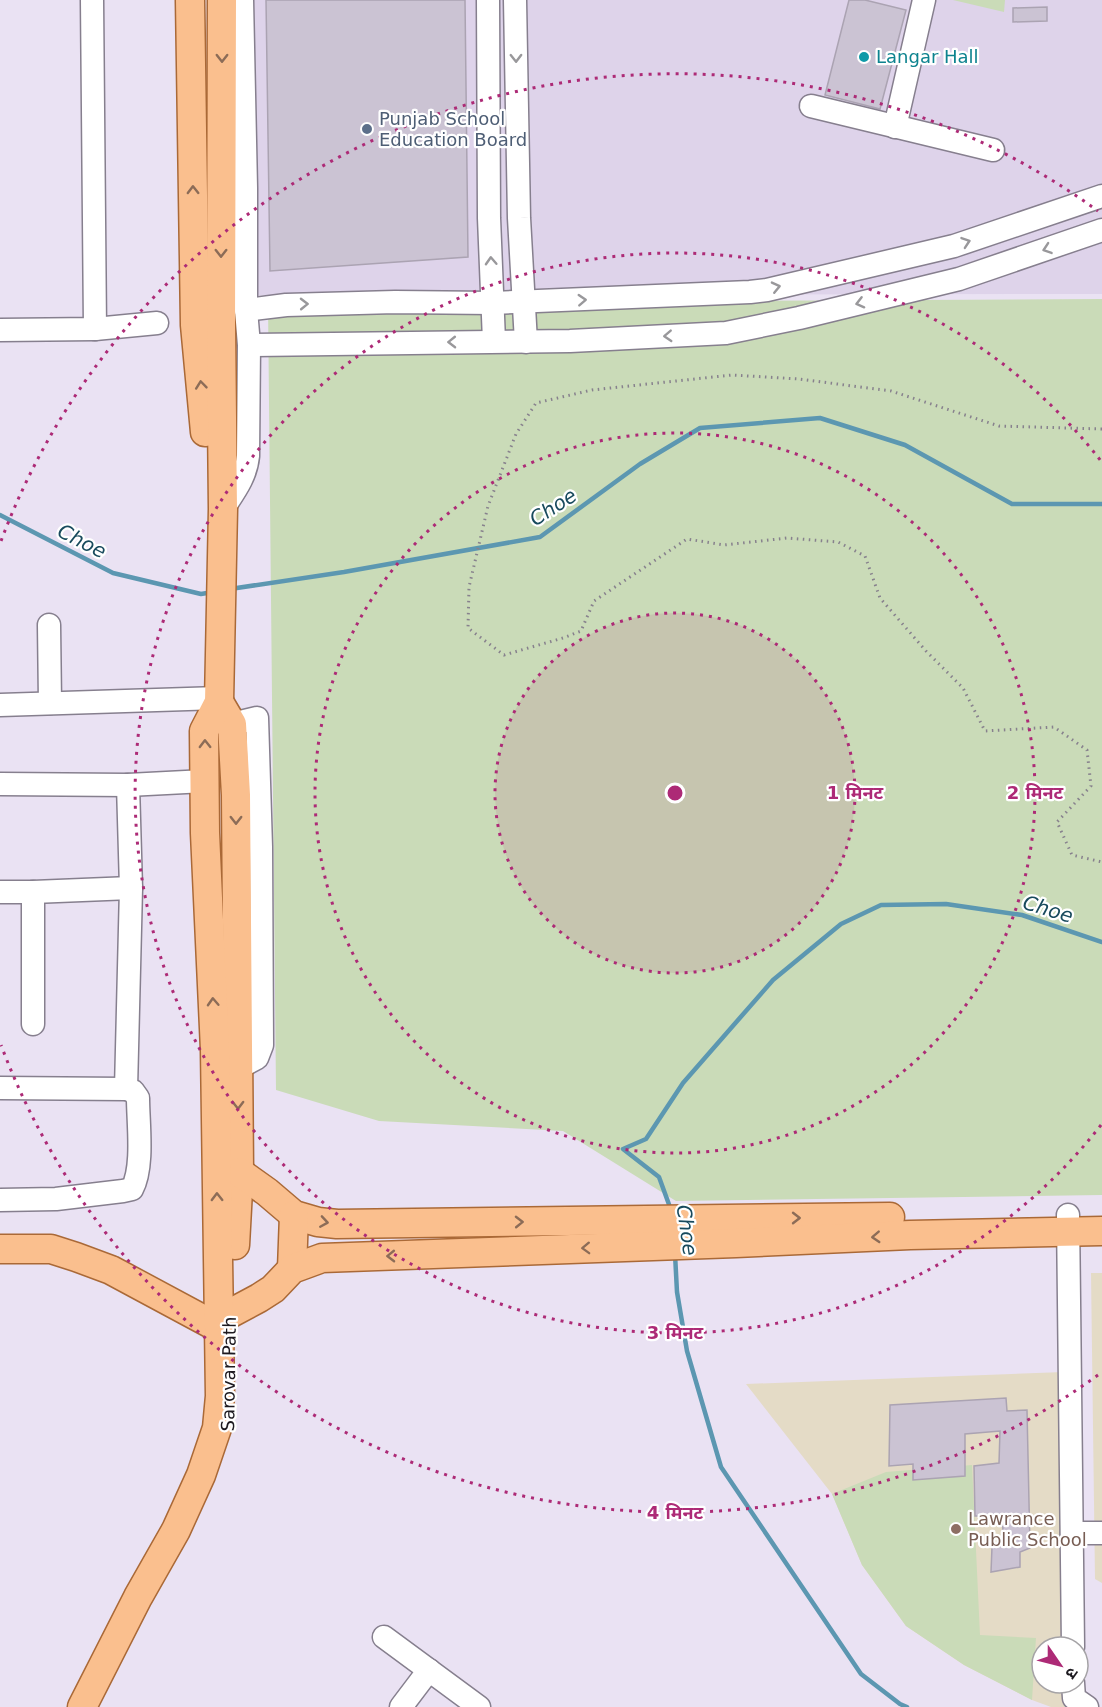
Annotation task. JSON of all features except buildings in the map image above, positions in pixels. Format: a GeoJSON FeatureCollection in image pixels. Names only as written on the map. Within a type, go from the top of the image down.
{"type":"FeatureCollection","features":[{"type":"Feature","properties":{"kind":"main road"},"geometry":{"type":"LineString","coordinates":[[190,0],[195,325],[213,512],[223,516]]}},
{"type":"Feature","properties":{"kind":"main road","name":"Sarovar Path"},"geometry":{"type":"LineString","coordinates":[[98,1707],[103,1692],[152,1596],[200,1514],[231,1432],[232,1359],[225,1320],[239,1172],[236,795],[223,708],[219,651],[223,516],[222,0]]}},
{"type":"Feature","properties":{"kind":"main road"},"geometry":{"type":"LineString","coordinates":[[82,1707],[132,1607],[176,1530],[201,1476],[217,1428],[225,1320],[205,833],[204,731],[223,708]]}},
{"type":"Feature","properties":{"kind":"main road"},"geometry":{"type":"LineString","coordinates":[[239,1172],[294,1215],[318,1222],[337,1224],[639,1233],[1068,1223],[1102,1215]]}},
{"type":"Feature","properties":{"kind":"main road"},"geometry":{"type":"LineString","coordinates":[[292,1269],[294,1215]]}},
{"type":"Feature","properties":{"kind":"main road"},"geometry":{"type":"LineString","coordinates":[[1068,1223],[1102,1231]]}},
{"type":"Feature","properties":{"kind":"main road"},"geometry":{"type":"LineString","coordinates":[[225,1320],[273,1289],[292,1269],[322,1258],[639,1233]]}},
{"type":"Feature","properties":{"kind":"main road"},"geometry":{"type":"LineString","coordinates":[[0,1249],[51,1249],[111,1270],[225,1320]]}},
{"type":"Feature","properties":{"kind":"street"},"geometry":{"type":"LineString","coordinates":[[92,0],[95,328]]}},
{"type":"Feature","properties":{"kind":"street"},"geometry":{"type":"LineString","coordinates":[[223,516],[244,477],[249,456],[242,0]]}},
{"type":"Feature","properties":{"kind":"street"},"geometry":{"type":"LineString","coordinates":[[488,0],[489,218],[494,341]]}},
{"type":"Feature","properties":{"kind":"street"},"geometry":{"type":"LineString","coordinates":[[895,127],[924,0]]}},
{"type":"Feature","properties":{"kind":"street"},"geometry":{"type":"LineString","coordinates":[[488,23],[515,11],[519,218],[526,342]]}},
{"type":"Feature","properties":{"kind":"street"},"geometry":{"type":"LineString","coordinates":[[811,106],[993,150]]}},
{"type":"Feature","properties":{"kind":"street"},"geometry":{"type":"LineString","coordinates":[[246,310],[286,304],[493,303],[766,290],[954,246],[1102,196]]}},
{"type":"Feature","properties":{"kind":"street"},"geometry":{"type":"LineString","coordinates":[[489,218],[519,218]]}},
{"type":"Feature","properties":{"kind":"street"},"geometry":{"type":"LineString","coordinates":[[249,345],[526,342],[726,333],[799,318],[959,279],[1102,230]]}},
{"type":"Feature","properties":{"kind":"street"},"geometry":{"type":"LineString","coordinates":[[0,330],[95,328],[157,323]]}},
{"type":"Feature","properties":{"kind":"street"},"geometry":{"type":"LineString","coordinates":[[49,625],[50,703]]}},
{"type":"Feature","properties":{"kind":"street"},"geometry":{"type":"LineString","coordinates":[[0,705],[50,703],[223,708]]}},
{"type":"Feature","properties":{"kind":"street"},"geometry":{"type":"LineString","coordinates":[[0,784],[128,785],[205,781]]}},
{"type":"Feature","properties":{"kind":"street"},"geometry":{"type":"LineString","coordinates":[[126,1089],[131,888],[128,785]]}},
{"type":"Feature","properties":{"kind":"street"},"geometry":{"type":"LineString","coordinates":[[0,892],[131,888]]}},
{"type":"Feature","properties":{"kind":"street"},"geometry":{"type":"LineString","coordinates":[[33,892],[33,1024]]}},
{"type":"Feature","properties":{"kind":"street"},"geometry":{"type":"LineString","coordinates":[[0,1088],[126,1089],[133,1091],[138,1098],[139,1169],[132,1189],[56,1198],[0,1200]]}},
{"type":"Feature","properties":{"kind":"street"},"geometry":{"type":"LineString","coordinates":[[1068,1223],[1073,1635]]}},
{"type":"Feature","properties":{"kind":"street"},"geometry":{"type":"LineString","coordinates":[[1072,1533],[1102,1533]]}},
{"type":"Feature","properties":{"kind":"street"},"geometry":{"type":"LineString","coordinates":[[384,1637],[479,1707]]}},
{"type":"Feature","properties":{"kind":"street"},"geometry":{"type":"LineString","coordinates":[[401,1707],[429,1670]]}},
{"type":"Feature","properties":{"kind":"street"},"geometry":{"type":"LineString","coordinates":[[1074,1695],[1074,1698],[1087,1707]]}},
{"type":"Feature","properties":{"kind":"path"},"geometry":{"type":"LineString","coordinates":[[1102,429],[999,426],[891,391],[799,379],[732,375],[592,390],[536,404],[516,434],[488,506],[469,587],[468,628],[504,655],[563,638],[581,630],[594,601],[687,539],[724,545],[787,538],[838,542],[865,556],[880,598],[926,651],[963,688],[985,731],[1054,727],[1087,750],[1091,786],[1057,822],[1072,855],[1102,862]]}},
{"type":"Feature","properties":{"kind":"shaded area"},"geometry":{"type":"Polygon","coordinates":[[[251,0],[1102,0],[1102,294],[257,295],[251,0]]]}},
{"type":"Feature","properties":{"kind":"shaded area"},"geometry":{"type":"Polygon","coordinates":[[[1091,1273],[1102,1273],[1102,1583],[1095,1579],[1091,1273]]]}},
{"type":"Feature","properties":{"kind":"shaded area","name":"Lawrance Public School"},"geometry":{"type":"Polygon","coordinates":[[[1064,1372],[1066,1635],[1030,1635],[1030,1695],[1066,1695],[1066,1707],[1051,1707],[1032,1700],[964,1665],[906,1626],[862,1565],[832,1494],[746,1384],[1064,1372]]]}},
{"type":"Feature","properties":{"kind":"green space"},"geometry":{"type":"Polygon","coordinates":[[[953,0],[1005,0],[1004,12],[953,0]]]}},
{"type":"Feature","properties":{"kind":"green space"},"geometry":{"type":"Polygon","coordinates":[[[1102,299],[1102,1195],[676,1201],[563,1131],[379,1121],[276,1090],[268,303],[1102,299]]]}},
{"type":"Feature","properties":{"kind":"green space"},"geometry":{"type":"Polygon","coordinates":[[[972,1465],[980,1635],[1030,1638],[1030,1695],[1032,1695],[1032,1700],[964,1665],[906,1626],[862,1565],[832,1494],[886,1472],[972,1465]]]}},
{"type":"Feature","properties":{"kind":"waterway","name":"Choe"},"geometry":{"type":"LineString","coordinates":[[230,589],[344,572],[540,537],[640,464],[700,428],[820,418],[905,445],[1012,504],[1102,504]]}},
{"type":"Feature","properties":{"kind":"waterway","name":"Choe"},"geometry":{"type":"LineString","coordinates":[[0,515],[113,573],[201,594],[213,592]]}},
{"type":"Feature","properties":{"kind":"waterway","name":"Choe"},"geometry":{"type":"LineString","coordinates":[[671,1210],[659,1177],[623,1149],[646,1139],[683,1083],[773,980],[841,924],[881,905],[946,904],[1022,915],[1102,942]]}},
{"type":"Feature","properties":{"kind":"waterway","name":"Choe"},"geometry":{"type":"LineString","coordinates":[[675,1254],[677,1292],[687,1351],[721,1467],[861,1674],[907,1707]]}},
{"type":"Feature","properties":{"kind":"place","name":"Langar Hall"},"geometry":{"type":"Point","coordinates":[864,57]}},
{"type":"Feature","properties":{"kind":"place","name":"Punjab School Education Board"},"geometry":{"type":"Point","coordinates":[367,129]}},
{"type":"Feature","properties":{"kind":"place","name":"Lawrance Public School"},"geometry":{"type":"Point","coordinates":[956,1529]}}]}
